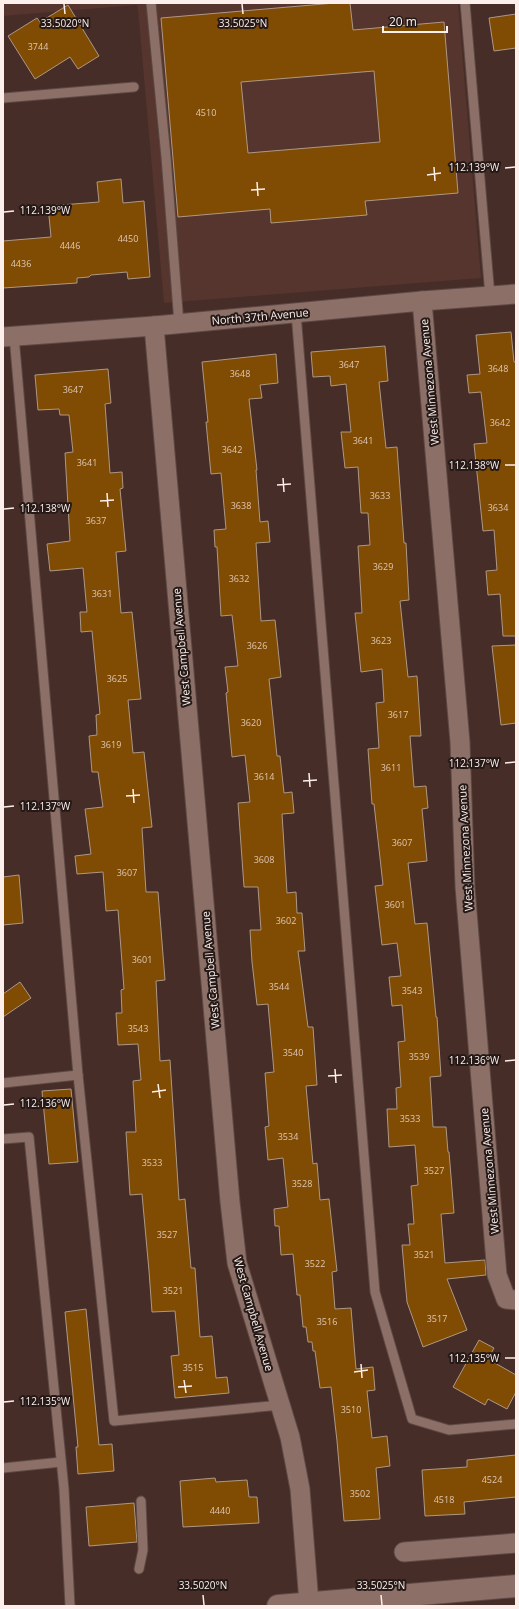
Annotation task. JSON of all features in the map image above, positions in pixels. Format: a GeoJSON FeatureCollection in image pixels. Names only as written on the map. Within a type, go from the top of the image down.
{"type":"FeatureCollection","features":[{"type":"Feature","properties":{"kind":"main road"},"geometry":{"type":"LineString","coordinates":[[278,1606],[516,1586]]}},
{"type":"Feature","properties":{"kind":"street","name":"North 37th Avenue"},"geometry":{"type":"LineString","coordinates":[[8,336],[179,324],[422,301],[516,294]]}},
{"type":"Feature","properties":{"kind":"street","name":"West Minnezona Avenue"},"geometry":{"type":"LineString","coordinates":[[422,301],[459,726],[465,887],[496,1267],[497,1275],[511,1299]]}},
{"type":"Feature","properties":{"kind":"street","name":"West Campbell Avenue"},"geometry":{"type":"LineString","coordinates":[[154,326],[232,1225],[237,1263],[290,1437],[300,1489],[309,1604]]}},
{"type":"Feature","properties":{"kind":"street"},"geometry":{"type":"LineString","coordinates":[[404,1552],[516,1543]]}},
{"type":"Feature","properties":{"kind":"lane"},"geometry":{"type":"LineString","coordinates":[[151,3],[166,157],[179,324]]}},
{"type":"Feature","properties":{"kind":"lane"},"geometry":{"type":"LineString","coordinates":[[465,3],[490,296]]}},
{"type":"Feature","properties":{"kind":"lane"},"geometry":{"type":"LineString","coordinates":[[3,98],[134,87]]}},
{"type":"Feature","properties":{"kind":"lane"},"geometry":{"type":"LineString","coordinates":[[296,313],[375,1292],[412,1419],[449,1430],[516,1424]]}},
{"type":"Feature","properties":{"kind":"lane"},"geometry":{"type":"LineString","coordinates":[[8,336],[78,1076],[114,1421],[281,1405]]}},
{"type":"Feature","properties":{"kind":"lane"},"geometry":{"type":"LineString","coordinates":[[3,1083],[78,1076]]}},
{"type":"Feature","properties":{"kind":"lane"},"geometry":{"type":"LineString","coordinates":[[3,1139],[30,1137],[61,1462],[70,1606]]}},
{"type":"Feature","properties":{"kind":"lane"},"geometry":{"type":"LineString","coordinates":[[3,1468],[61,1462]]}},
{"type":"Feature","properties":{"kind":"lane"},"geometry":{"type":"LineString","coordinates":[[139,1569],[143,1550],[141,1501]]}},
{"type":"Feature","properties":{"kind":"shaded area"},"geometry":{"type":"Polygon","coordinates":[[[3,3],[458,3],[481,278],[164,303],[137,5],[3,16],[3,3]]]}},
{"type":"Feature","properties":{"kind":"building"},"geometry":{"type":"Polygon","coordinates":[[[350,3],[353,30],[444,22],[458,193],[365,201],[367,215],[271,223],[270,209],[178,217],[161,18],[350,3]],[[374,71],[241,82],[248,153],[380,142],[374,71]]]}},
{"type":"Feature","properties":{"kind":"building"},"geometry":{"type":"Polygon","coordinates":[[[68,5],[99,56],[78,69],[70,57],[35,79],[8,36],[37,18],[40,22],[68,5]]]}},
{"type":"Feature","properties":{"kind":"building"},"geometry":{"type":"Polygon","coordinates":[[[516,14],[516,48],[494,51],[489,18],[516,14]]]}},
{"type":"Feature","properties":{"kind":"building"},"geometry":{"type":"Polygon","coordinates":[[[121,179],[123,203],[144,201],[150,277],[128,279],[127,272],[91,275],[89,277],[77,278],[77,283],[3,288],[3,241],[51,237],[48,206],[99,202],[97,182],[121,179]]]}},
{"type":"Feature","properties":{"kind":"building"},"geometry":{"type":"Polygon","coordinates":[[[511,332],[514,362],[516,362],[516,636],[503,636],[500,594],[488,595],[486,571],[497,570],[494,530],[483,531],[474,444],[487,443],[481,392],[469,393],[467,375],[480,374],[476,335],[511,332]]]}},
{"type":"Feature","properties":{"kind":"building"},"geometry":{"type":"Polygon","coordinates":[[[385,346],[388,381],[379,382],[386,448],[397,447],[404,543],[406,543],[409,600],[400,601],[408,677],[417,676],[421,736],[410,736],[414,787],[426,786],[428,808],[422,809],[427,861],[408,863],[415,924],[427,923],[437,1017],[441,1076],[430,1077],[433,1127],[446,1127],[454,1213],[441,1214],[445,1263],[485,1260],[486,1275],[447,1279],[467,1330],[423,1347],[407,1302],[402,1245],[410,1245],[408,1224],[414,1224],[411,1186],[418,1185],[415,1145],[389,1147],[387,1109],[397,1109],[396,1088],[401,1087],[398,1042],[405,1041],[402,1005],[392,1006],[389,977],[401,976],[397,943],[382,945],[375,886],[383,885],[374,804],[372,804],[368,749],[379,748],[376,703],[384,702],[382,669],[361,672],[355,613],[362,613],[358,546],[370,545],[368,513],[361,513],[358,467],[345,468],[341,432],[351,432],[346,384],[331,386],[330,376],[313,377],[311,352],[385,346]]]}},
{"type":"Feature","properties":{"kind":"building"},"geometry":{"type":"Polygon","coordinates":[[[276,354],[278,383],[260,385],[262,398],[249,399],[257,470],[260,522],[268,521],[270,542],[256,543],[261,621],[275,620],[281,677],[269,679],[277,756],[280,756],[284,793],[292,792],[294,813],[282,814],[287,893],[296,892],[297,913],[302,913],[305,951],[298,951],[308,1027],[313,1027],[317,1085],[306,1086],[313,1164],[317,1163],[320,1200],[329,1199],[337,1271],[332,1272],[335,1309],[351,1308],[356,1369],[373,1367],[375,1390],[367,1391],[372,1438],[387,1436],[390,1466],[376,1468],[380,1519],[344,1521],[331,1387],[320,1388],[315,1351],[313,1351],[312,1342],[308,1342],[306,1327],[303,1327],[300,1295],[297,1295],[293,1254],[281,1255],[279,1226],[275,1226],[274,1209],[288,1207],[283,1158],[268,1160],[265,1127],[269,1126],[265,1073],[274,1072],[268,1004],[257,1005],[250,930],[261,930],[258,887],[244,887],[238,803],[250,802],[245,755],[232,757],[226,693],[228,692],[225,667],[238,666],[232,615],[221,616],[217,547],[215,547],[214,530],[226,529],[221,473],[211,474],[202,362],[276,354]]]}},
{"type":"Feature","properties":{"kind":"building"},"geometry":{"type":"Polygon","coordinates":[[[108,369],[111,403],[105,404],[110,473],[122,472],[123,488],[120,489],[126,551],[116,552],[121,613],[132,612],[141,699],[128,700],[133,753],[144,752],[152,827],[142,828],[146,892],[158,892],[165,980],[156,981],[160,1061],[170,1060],[179,1200],[185,1199],[191,1268],[195,1268],[200,1337],[212,1336],[216,1378],[227,1377],[229,1393],[175,1398],[171,1356],[179,1355],[175,1311],[152,1312],[142,1194],[130,1195],[126,1132],[136,1132],[133,1081],[141,1080],[138,1044],[118,1045],[116,1013],[122,1013],[121,990],[124,989],[118,910],[106,911],[103,872],[77,874],[75,856],[91,854],[85,809],[103,807],[98,772],[92,772],[89,736],[97,735],[96,715],[100,714],[92,631],[81,632],[80,612],[87,612],[83,568],[50,571],[47,544],[70,541],[65,453],[73,452],[69,415],[60,415],[59,409],[38,410],[35,375],[108,369]]]}},
{"type":"Feature","properties":{"kind":"building"},"geometry":{"type":"Polygon","coordinates":[[[516,645],[516,723],[501,725],[492,646],[516,645]]]}},
{"type":"Feature","properties":{"kind":"building"},"geometry":{"type":"Polygon","coordinates":[[[19,875],[23,923],[3,925],[3,877],[19,875]]]}},
{"type":"Feature","properties":{"kind":"building"},"geometry":{"type":"Polygon","coordinates":[[[20,982],[31,998],[3,1017],[3,994],[20,982]]]}},
{"type":"Feature","properties":{"kind":"building"},"geometry":{"type":"Polygon","coordinates":[[[71,1089],[78,1162],[49,1164],[42,1091],[71,1089]]]}},
{"type":"Feature","properties":{"kind":"building"},"geometry":{"type":"Polygon","coordinates":[[[86,1309],[99,1445],[112,1444],[114,1471],[78,1474],[76,1447],[78,1447],[65,1312],[86,1309]]]}},
{"type":"Feature","properties":{"kind":"building"},"geometry":{"type":"Polygon","coordinates":[[[479,1340],[494,1348],[488,1359],[516,1375],[516,1392],[507,1409],[488,1399],[485,1405],[453,1387],[479,1340]]]}},
{"type":"Feature","properties":{"kind":"building"},"geometry":{"type":"Polygon","coordinates":[[[516,1455],[516,1497],[464,1502],[465,1514],[425,1516],[422,1470],[467,1467],[467,1460],[516,1455]]]}},
{"type":"Feature","properties":{"kind":"building"},"geometry":{"type":"Polygon","coordinates":[[[215,1478],[216,1482],[247,1480],[249,1497],[257,1497],[259,1523],[183,1527],[180,1481],[215,1478]]]}},
{"type":"Feature","properties":{"kind":"building"},"geometry":{"type":"Polygon","coordinates":[[[134,1503],[137,1542],[89,1546],[86,1507],[134,1503]]]}}]}
